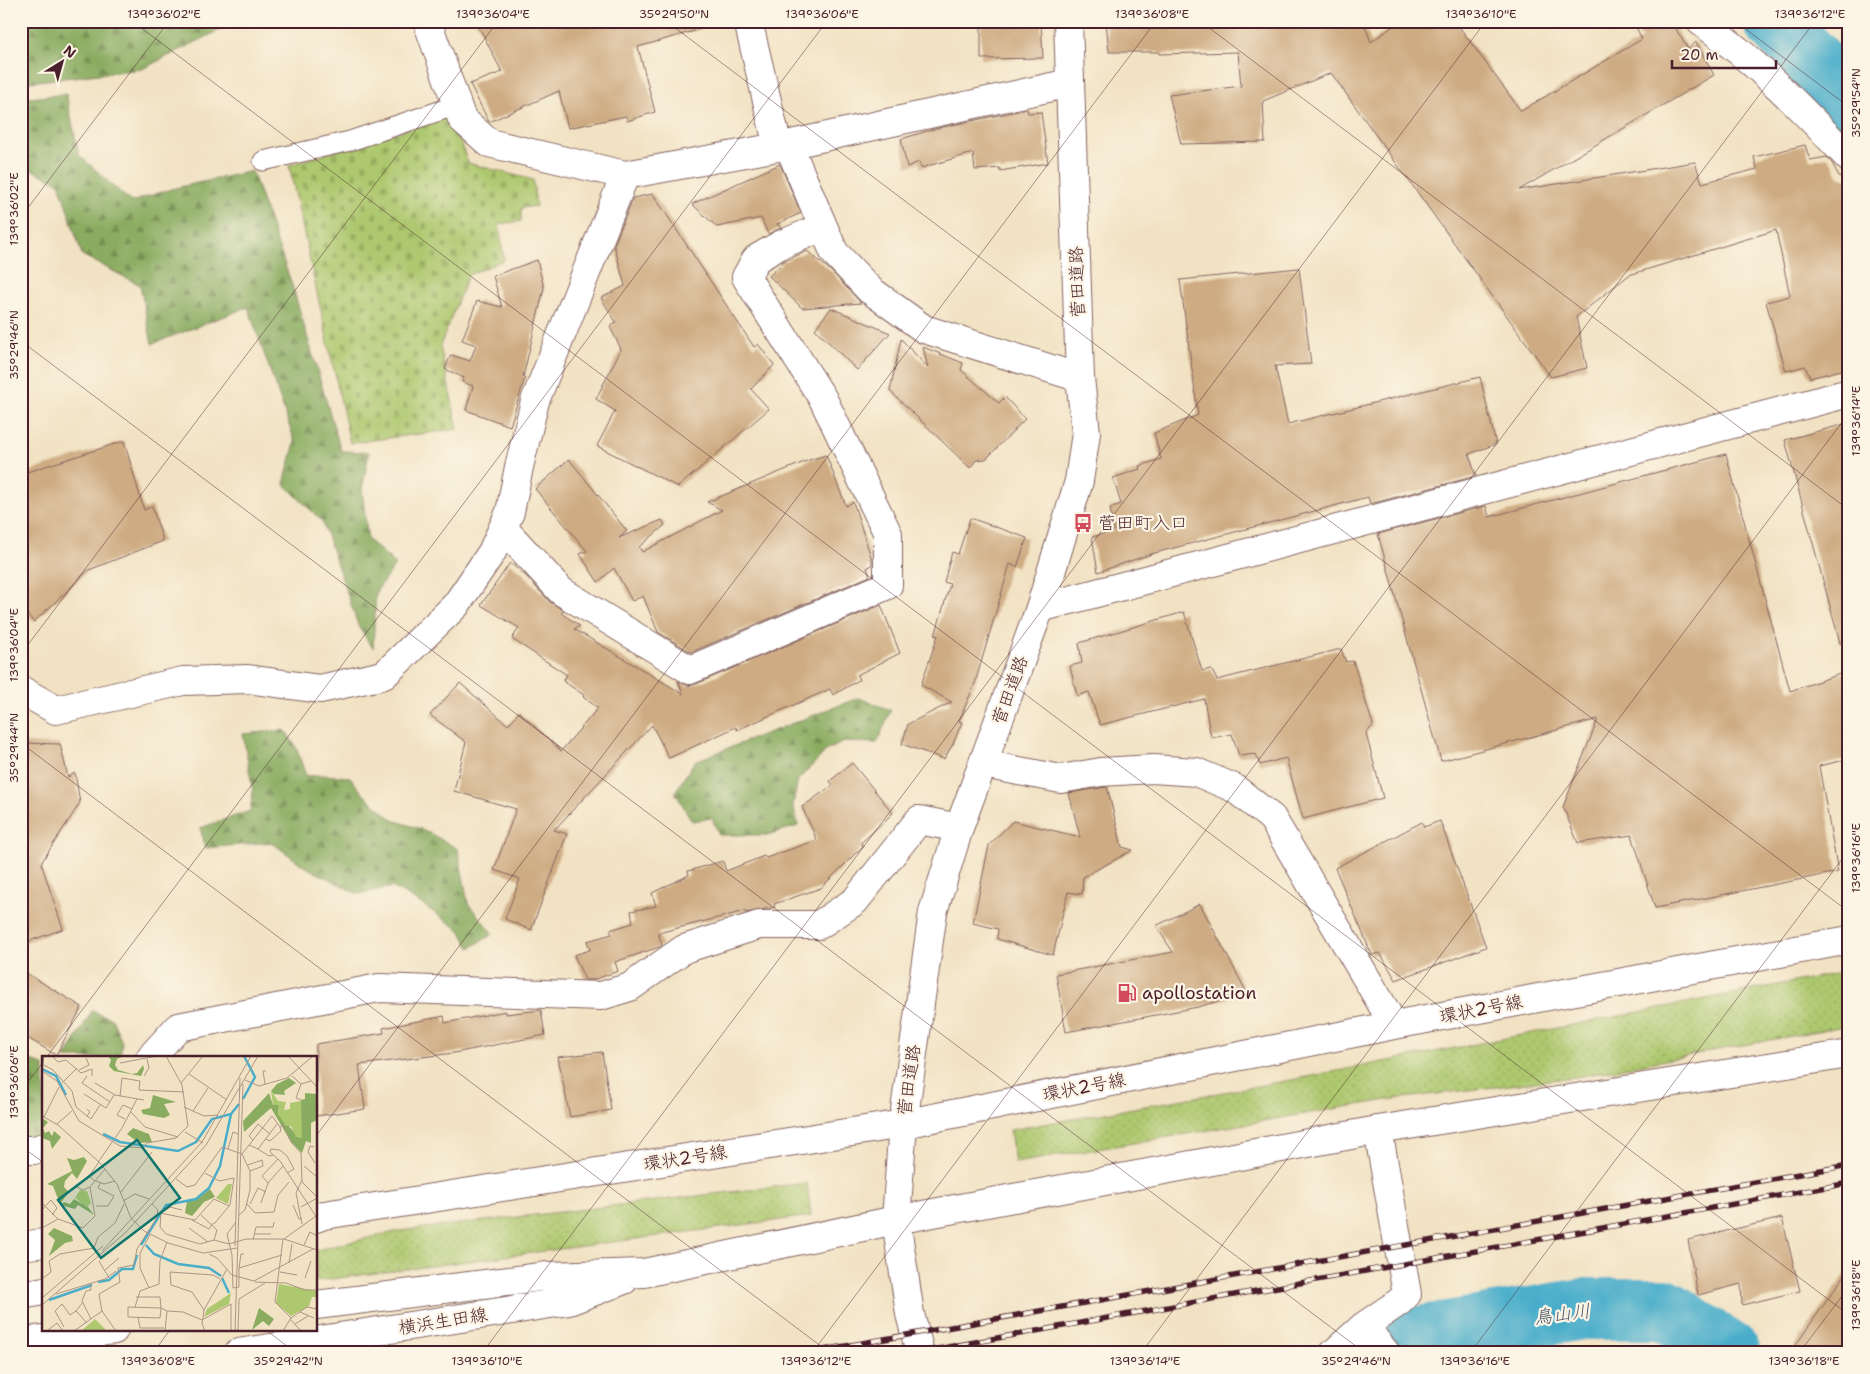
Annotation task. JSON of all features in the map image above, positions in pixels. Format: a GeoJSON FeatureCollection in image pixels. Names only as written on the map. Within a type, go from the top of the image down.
{"type":"FeatureCollection","features":[{"type":"Feature","properties":{"kind":"street"},"geometry":{"type":"LineString","coordinates":[[427,21],[462,119],[489,143],[625,175],[783,146],[1070,84]]}},
{"type":"Feature","properties":{"kind":"street"},"geometry":{"type":"LineString","coordinates":[[748,21],[783,146],[834,252],[870,290],[924,330],[1080,378]]}},
{"type":"Feature","properties":{"kind":"street","name":"菅田道路"},"geometry":{"type":"LineString","coordinates":[[920,1353],[910,1314],[896,1220],[903,1124],[933,912],[959,828],[1040,608],[1079,481],[1086,432],[1080,378],[1068,21]]}},
{"type":"Feature","properties":{"kind":"street"},"geometry":{"type":"LineString","coordinates":[[1703,22],[1725,39],[1804,112],[1849,158]]}},
{"type":"Feature","properties":{"kind":"street"},"geometry":{"type":"LineString","coordinates":[[21,690],[56,710],[183,681],[248,679],[320,689],[384,674],[456,606],[492,552],[510,512],[535,401],[625,175]]}},
{"type":"Feature","properties":{"kind":"street"},"geometry":{"type":"LineString","coordinates":[[503,528],[561,591],[690,670],[888,585],[888,534],[823,399],[746,278],[756,258],[780,245],[823,227]]}},
{"type":"Feature","properties":{"kind":"street"},"geometry":{"type":"LineString","coordinates":[[1040,608],[1849,393]]}},
{"type":"Feature","properties":{"kind":"street"},"geometry":{"type":"LineString","coordinates":[[983,764],[1061,779],[1101,772],[1153,769],[1196,772],[1234,788],[1272,818],[1394,1025]]}},
{"type":"Feature","properties":{"kind":"street"},"geometry":{"type":"LineString","coordinates":[[152,1056],[178,1027],[379,988],[601,996],[630,987],[684,949],[759,925],[819,925],[855,901],[919,820],[959,828]]}},
{"type":"Feature","properties":{"kind":"street","name":"環状2号線"},"geometry":{"type":"LineString","coordinates":[[319,1216],[903,1124],[1394,1025],[1849,940]]}},
{"type":"Feature","properties":{"kind":"street"},"geometry":{"type":"LineString","coordinates":[[318,1305],[548,1276],[644,1273],[896,1220],[1378,1130],[1849,1054]]}},
{"type":"Feature","properties":{"kind":"street"},"geometry":{"type":"LineString","coordinates":[[1334,1353],[1364,1326],[1399,1302],[1407,1294],[1378,1130]]}},
{"type":"Feature","properties":{"kind":"street"},"geometry":{"type":"LineString","coordinates":[[21,1150],[42,1148]]}},
{"type":"Feature","properties":{"kind":"street"},"geometry":{"type":"LineString","coordinates":[[21,1246],[42,1243]]}},
{"type":"Feature","properties":{"kind":"street","name":"横浜生田線"},"geometry":{"type":"LineString","coordinates":[[238,1353],[569,1301],[644,1273]]}},
{"type":"Feature","properties":{"kind":"street"},"geometry":{"type":"LineString","coordinates":[[21,1296],[42,1291]]}},
{"type":"Feature","properties":{"kind":"street"},"geometry":{"type":"LineString","coordinates":[[1364,1326],[1386,1353]]}},
{"type":"Feature","properties":{"kind":"street"},"geometry":{"type":"LineString","coordinates":[[21,1342],[98,1332]]}},
{"type":"Feature","properties":{"kind":"lane"},"geometry":{"type":"LineString","coordinates":[[263,161],[350,141],[457,105]]}},
{"type":"Feature","properties":{"kind":"green space"},"geometry":{"type":"Polygon","coordinates":[[[21,21],[238,21],[142,69],[21,83],[21,21]]]}},
{"type":"Feature","properties":{"kind":"green space"},"geometry":{"type":"Polygon","coordinates":[[[66,94],[79,155],[131,202],[171,189],[252,171],[293,288],[341,451],[369,452],[362,490],[368,540],[396,564],[376,592],[373,648],[359,628],[322,521],[284,484],[295,442],[248,307],[152,344],[140,285],[82,255],[59,183],[21,165],[21,99],[66,94]]]}},
{"type":"Feature","properties":{"kind":"green space"},"geometry":{"type":"Polygon","coordinates":[[[451,116],[468,163],[533,180],[536,206],[521,208],[521,221],[499,224],[504,260],[468,275],[440,346],[458,429],[350,443],[289,165],[451,116]]]}},
{"type":"Feature","properties":{"kind":"green space"},"geometry":{"type":"Polygon","coordinates":[[[858,698],[891,710],[877,743],[844,742],[827,750],[798,780],[793,804],[798,826],[767,835],[719,835],[712,818],[692,821],[675,792],[695,761],[858,698]]]}},
{"type":"Feature","properties":{"kind":"green space"},"geometry":{"type":"Polygon","coordinates":[[[285,730],[296,747],[306,776],[350,777],[363,794],[393,820],[424,830],[458,849],[468,903],[493,934],[470,948],[460,930],[417,901],[392,887],[358,894],[304,866],[271,842],[206,848],[200,828],[250,811],[253,792],[243,734],[285,730]]]}},
{"type":"Feature","properties":{"kind":"green space"},"geometry":{"type":"Polygon","coordinates":[[[1849,971],[1849,1025],[1576,1077],[1387,1100],[1015,1163],[1010,1130],[1291,1080],[1849,971]]]}},
{"type":"Feature","properties":{"kind":"green space"},"geometry":{"type":"Polygon","coordinates":[[[92,1011],[112,1019],[122,1042],[120,1056],[66,1056],[92,1011]]]}},
{"type":"Feature","properties":{"kind":"green space"},"geometry":{"type":"Polygon","coordinates":[[[21,1056],[42,1065],[42,1135],[33,1139],[21,1136],[21,1056]]]}},
{"type":"Feature","properties":{"kind":"green space"},"geometry":{"type":"Polygon","coordinates":[[[807,1183],[811,1216],[318,1281],[318,1250],[399,1231],[807,1183]]]}},
{"type":"Feature","properties":{"kind":"building"},"geometry":{"type":"Polygon","coordinates":[[[476,21],[700,21],[701,29],[638,47],[655,112],[627,121],[626,116],[568,128],[559,91],[489,122],[470,84],[502,72],[476,21]]]}},
{"type":"Feature","properties":{"kind":"building"},"geometry":{"type":"Polygon","coordinates":[[[981,21],[1041,21],[1043,58],[981,59],[981,21]]]}},
{"type":"Feature","properties":{"kind":"building"},"geometry":{"type":"Polygon","coordinates":[[[1106,21],[1363,21],[1371,42],[1400,21],[1455,21],[1521,111],[1642,39],[1633,21],[1671,21],[1688,49],[1696,42],[1714,75],[1519,190],[1695,162],[1702,183],[1757,169],[1754,157],[1805,145],[1810,160],[1827,157],[1839,176],[1849,180],[1849,368],[1810,378],[1805,366],[1786,371],[1766,302],[1790,296],[1776,230],[1629,275],[1576,317],[1587,368],[1551,377],[1331,73],[1263,101],[1265,142],[1181,144],[1169,95],[1241,86],[1238,52],[1159,54],[1159,52],[1109,52],[1106,21]]]}},
{"type":"Feature","properties":{"kind":"building"},"geometry":{"type":"Polygon","coordinates":[[[1027,109],[1028,113],[1041,112],[1048,163],[1000,171],[1000,168],[975,170],[973,153],[921,168],[919,162],[907,167],[901,139],[934,129],[1027,109]]]}},
{"type":"Feature","properties":{"kind":"building"},"geometry":{"type":"Polygon","coordinates":[[[780,164],[801,213],[777,224],[781,228],[768,234],[761,218],[717,227],[692,204],[780,164]]]}},
{"type":"Feature","properties":{"kind":"building"},"geometry":{"type":"Polygon","coordinates":[[[653,194],[754,347],[758,344],[774,365],[751,389],[769,409],[678,487],[597,446],[615,411],[596,399],[621,349],[610,327],[616,322],[601,298],[625,286],[614,245],[633,198],[653,194]]]}},
{"type":"Feature","properties":{"kind":"building"},"geometry":{"type":"Polygon","coordinates":[[[807,251],[830,270],[861,303],[802,308],[769,276],[782,262],[807,251]]]}},
{"type":"Feature","properties":{"kind":"building"},"geometry":{"type":"Polygon","coordinates":[[[537,260],[544,288],[523,377],[525,378],[510,426],[466,410],[473,386],[462,382],[464,378],[445,369],[451,355],[470,361],[476,345],[462,340],[477,301],[502,307],[493,276],[537,260]]]}},
{"type":"Feature","properties":{"kind":"building"},"geometry":{"type":"Polygon","coordinates":[[[1299,268],[1311,364],[1275,366],[1288,424],[1480,377],[1496,444],[1469,454],[1476,476],[1370,504],[1368,497],[1151,554],[1098,572],[1092,537],[1114,531],[1110,508],[1121,504],[1113,478],[1140,469],[1139,466],[1161,459],[1154,433],[1198,415],[1180,280],[1299,268]]]}},
{"type":"Feature","properties":{"kind":"building"},"geometry":{"type":"Polygon","coordinates":[[[831,308],[890,333],[857,370],[815,329],[831,308]]]}},
{"type":"Feature","properties":{"kind":"building"},"geometry":{"type":"Polygon","coordinates":[[[901,339],[928,368],[923,347],[963,363],[961,370],[999,403],[1005,397],[1025,419],[986,459],[976,460],[970,468],[890,391],[901,339]]]}},
{"type":"Feature","properties":{"kind":"building"},"geometry":{"type":"Polygon","coordinates":[[[1849,423],[1849,642],[1840,643],[1785,440],[1849,423]]]}},
{"type":"Feature","properties":{"kind":"building"},"geometry":{"type":"Polygon","coordinates":[[[124,441],[144,510],[152,506],[163,541],[89,570],[34,622],[21,608],[21,474],[124,441]]]}},
{"type":"Feature","properties":{"kind":"building"},"geometry":{"type":"Polygon","coordinates":[[[1726,454],[1790,691],[1849,671],[1849,759],[1819,766],[1838,872],[1655,908],[1632,835],[1578,843],[1563,807],[1598,719],[1441,761],[1378,534],[1486,506],[1489,517],[1726,454]]]}},
{"type":"Feature","properties":{"kind":"building"},"geometry":{"type":"Polygon","coordinates":[[[826,455],[846,506],[853,502],[872,560],[872,565],[867,568],[870,576],[691,652],[658,632],[643,596],[632,601],[614,568],[598,582],[580,554],[587,551],[535,489],[569,459],[627,531],[619,538],[662,520],[665,525],[639,547],[642,552],[722,510],[707,502],[809,460],[826,455]]]}},
{"type":"Feature","properties":{"kind":"building"},"geometry":{"type":"Polygon","coordinates":[[[970,518],[1027,538],[1017,567],[1010,564],[975,683],[959,721],[962,722],[953,744],[944,759],[902,744],[908,724],[952,702],[921,685],[938,635],[935,636],[950,584],[944,582],[952,552],[958,554],[970,518]]]}},
{"type":"Feature","properties":{"kind":"building"},"geometry":{"type":"Polygon","coordinates":[[[510,563],[524,574],[550,602],[564,611],[561,613],[580,626],[574,629],[683,694],[678,681],[688,686],[696,684],[881,605],[900,653],[857,675],[859,680],[833,695],[830,689],[737,730],[736,727],[669,758],[652,725],[554,830],[567,834],[531,930],[505,919],[520,879],[494,870],[516,809],[454,791],[466,742],[430,715],[460,683],[508,725],[519,712],[561,751],[598,708],[583,697],[584,695],[563,681],[567,675],[512,639],[519,628],[481,605],[510,563]]]}},
{"type":"Feature","properties":{"kind":"building"},"geometry":{"type":"Polygon","coordinates":[[[1184,612],[1202,671],[1211,669],[1217,680],[1341,649],[1346,662],[1353,661],[1373,725],[1366,734],[1383,798],[1303,819],[1286,758],[1260,765],[1256,754],[1239,756],[1232,734],[1211,738],[1204,699],[1100,725],[1089,692],[1077,696],[1070,666],[1082,663],[1079,643],[1184,612]]]}},
{"type":"Feature","properties":{"kind":"building"},"geometry":{"type":"Polygon","coordinates":[[[21,743],[60,744],[68,777],[75,773],[80,803],[41,863],[63,929],[21,944],[21,743]]]}},
{"type":"Feature","properties":{"kind":"building"},"geometry":{"type":"Polygon","coordinates":[[[852,763],[893,813],[861,843],[863,846],[821,888],[774,904],[775,907],[746,913],[745,911],[658,933],[662,945],[659,947],[615,962],[618,971],[593,980],[585,980],[574,955],[590,950],[587,941],[612,934],[610,930],[633,923],[631,911],[656,906],[652,893],[689,875],[688,871],[723,861],[726,871],[764,856],[766,858],[817,840],[802,807],[833,785],[830,781],[852,763]]]}},
{"type":"Feature","properties":{"kind":"building"},"geometry":{"type":"Polygon","coordinates":[[[1107,787],[1122,847],[1133,850],[1083,877],[1082,894],[1068,892],[1053,955],[997,939],[998,929],[973,923],[989,845],[1013,821],[1080,837],[1069,793],[1107,787]]]}},
{"type":"Feature","properties":{"kind":"building"},"geometry":{"type":"Polygon","coordinates":[[[1440,821],[1486,947],[1396,980],[1380,953],[1372,955],[1335,868],[1422,822],[1424,827],[1440,821]]]}},
{"type":"Feature","properties":{"kind":"building"},"geometry":{"type":"Polygon","coordinates":[[[1200,904],[1247,993],[1198,1007],[1066,1032],[1056,974],[1173,952],[1156,926],[1200,904]]]}},
{"type":"Feature","properties":{"kind":"building"},"geometry":{"type":"Polygon","coordinates":[[[21,970],[82,1007],[56,1055],[21,1034],[21,970]]]}},
{"type":"Feature","properties":{"kind":"building"},"geometry":{"type":"Polygon","coordinates":[[[541,1010],[545,1035],[454,1053],[359,1065],[365,1109],[318,1116],[318,1056],[316,1056],[316,1044],[384,1033],[383,1028],[444,1016],[445,1023],[506,1011],[506,1014],[541,1010]]]}},
{"type":"Feature","properties":{"kind":"building"},"geometry":{"type":"Polygon","coordinates":[[[602,1052],[611,1110],[570,1117],[558,1057],[602,1052]]]}},
{"type":"Feature","properties":{"kind":"building"},"geometry":{"type":"Polygon","coordinates":[[[1782,1218],[1800,1291],[1742,1305],[1741,1284],[1698,1295],[1688,1240],[1782,1218]]]}},
{"type":"Feature","properties":{"kind":"building"},"geometry":{"type":"Polygon","coordinates":[[[1849,1269],[1849,1353],[1790,1353],[1849,1269]]]}},
{"type":"Feature","properties":{"kind":"waterway"},"geometry":{"type":"LineString","coordinates":[[1774,21],[1849,99]]}},
{"type":"Feature","properties":{"kind":"waterway","name":"鳥山川"},"geometry":{"type":"LineString","coordinates":[[1388,1353],[1407,1339],[1582,1309],[1664,1309],[1730,1353]]}},
{"type":"Feature","properties":{"kind":"railway"},"geometry":{"type":"LineString","coordinates":[[807,1353],[1849,1165]]}},
{"type":"Feature","properties":{"kind":"railway"},"geometry":{"type":"LineString","coordinates":[[915,1353],[1849,1183]]}},
{"type":"Feature","properties":{"kind":"place","name":"菅田町入口"},"geometry":{"type":"Point","coordinates":[1083,523]}},
{"type":"Feature","properties":{"kind":"place","name":"apollostation"},"geometry":{"type":"Point","coordinates":[1127,993]}}]}
